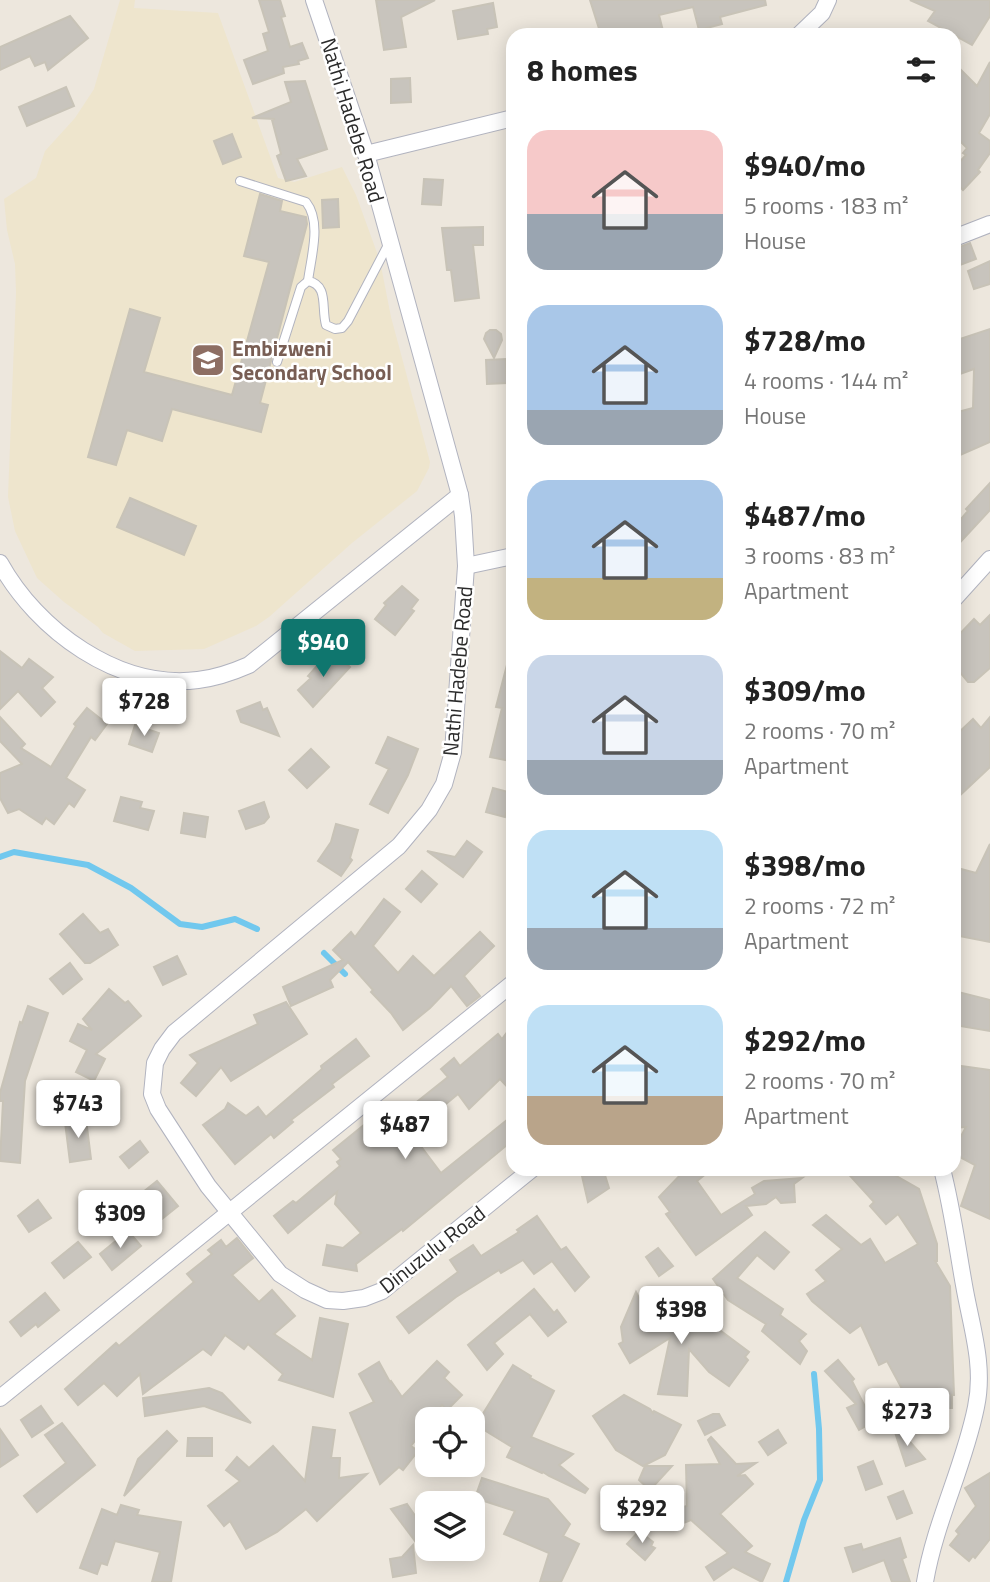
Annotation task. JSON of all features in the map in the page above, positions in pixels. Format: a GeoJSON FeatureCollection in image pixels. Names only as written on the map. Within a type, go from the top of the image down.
{"type":"FeatureCollection","features":[{"type":"Feature","properties":{"kind":"street","name":"Nathi Hadebe Road"},"geometry":{"type":"LineString","coordinates":[[231,1212],[208,1185],[158,1109],[152,1094],[155,1063],[174,1033],[399,846],[429,810],[444,783],[453,752],[466,566],[460,495],[366,154],[314,0]]}},
{"type":"Feature","properties":{"kind":"street"},"geometry":{"type":"LineString","coordinates":[[806,28],[822,13],[828,0]]}},
{"type":"Feature","properties":{"kind":"street"},"geometry":{"type":"LineString","coordinates":[[366,154],[506,120]]}},
{"type":"Feature","properties":{"kind":"street"},"geometry":{"type":"LineString","coordinates":[[961,235],[990,224]]}},
{"type":"Feature","properties":{"kind":"street"},"geometry":{"type":"LineString","coordinates":[[0,563],[8,578],[58,632],[104,663],[134,675],[163,680],[197,680],[228,674],[249,665],[460,495]]}},
{"type":"Feature","properties":{"kind":"street"},"geometry":{"type":"LineString","coordinates":[[466,566],[506,557]]}},
{"type":"Feature","properties":{"kind":"street"},"geometry":{"type":"LineString","coordinates":[[961,590],[990,559]]}},
{"type":"Feature","properties":{"kind":"street"},"geometry":{"type":"LineString","coordinates":[[0,1398],[506,989]]}},
{"type":"Feature","properties":{"kind":"street","name":"Dinuzulu Road"},"geometry":{"type":"LineString","coordinates":[[231,1212],[280,1274],[304,1290],[327,1300],[354,1300],[382,1291],[523,1176]]}},
{"type":"Feature","properties":{"kind":"street"},"geometry":{"type":"LineString","coordinates":[[925,1582],[929,1559],[968,1439],[980,1383],[974,1332],[944,1176]]}},
{"type":"Feature","properties":{"kind":"lane"},"geometry":{"type":"LineString","coordinates":[[240,181],[306,202],[315,221],[308,281],[300,287],[277,362]]}},
{"type":"Feature","properties":{"kind":"lane"},"geometry":{"type":"LineString","coordinates":[[308,281],[316,283],[322,289],[326,325],[342,328],[390,243]]}},
{"type":"Feature","properties":{"kind":"shaded area","name":"Embizweni Secondary School"},"geometry":{"type":"Polygon","coordinates":[[[120,0],[135,0],[134,8],[218,13],[278,178],[294,182],[342,167],[356,195],[380,261],[391,317],[430,462],[417,491],[352,543],[269,617],[256,626],[204,649],[135,651],[103,633],[37,578],[15,531],[8,497],[16,292],[15,264],[7,230],[4,199],[36,178],[45,151],[75,118],[94,89],[120,0]]]}},
{"type":"Feature","properties":{"kind":"building"},"geometry":{"type":"Polygon","coordinates":[[[259,0],[280,0],[285,16],[281,17],[290,47],[302,43],[308,58],[298,61],[299,64],[283,67],[284,73],[253,84],[244,60],[268,51],[263,34],[269,32],[259,0]]]}},
{"type":"Feature","properties":{"kind":"building"},"geometry":{"type":"Polygon","coordinates":[[[376,0],[435,0],[401,17],[406,47],[384,50],[376,0]]]}},
{"type":"Feature","properties":{"kind":"building"},"geometry":{"type":"Polygon","coordinates":[[[590,0],[765,0],[766,5],[720,17],[722,24],[707,28],[698,28],[693,7],[659,15],[662,28],[599,28],[590,0]]]}},
{"type":"Feature","properties":{"kind":"building"},"geometry":{"type":"Polygon","coordinates":[[[910,0],[990,0],[990,16],[972,45],[961,39],[961,28],[941,28],[928,21],[935,11],[910,0]]]}},
{"type":"Feature","properties":{"kind":"building"},"geometry":{"type":"Polygon","coordinates":[[[493,3],[497,27],[487,29],[488,34],[458,39],[453,11],[493,3]]]}},
{"type":"Feature","properties":{"kind":"building"},"geometry":{"type":"Polygon","coordinates":[[[70,16],[88,38],[48,70],[45,62],[35,66],[30,56],[0,70],[0,47],[70,16]]]}},
{"type":"Feature","properties":{"kind":"building"},"geometry":{"type":"Polygon","coordinates":[[[990,62],[990,114],[979,133],[990,141],[990,153],[978,170],[980,172],[963,190],[961,160],[966,155],[963,153],[967,148],[961,142],[961,70],[977,86],[990,62]]]}},
{"type":"Feature","properties":{"kind":"building"},"geometry":{"type":"Polygon","coordinates":[[[410,78],[411,102],[391,103],[391,79],[410,78]]]}},
{"type":"Feature","properties":{"kind":"building"},"geometry":{"type":"Polygon","coordinates":[[[305,81],[327,149],[297,159],[306,176],[286,181],[277,156],[281,154],[272,120],[275,119],[252,118],[291,102],[285,82],[305,81]]]}},
{"type":"Feature","properties":{"kind":"building"},"geometry":{"type":"Polygon","coordinates":[[[66,87],[74,106],[27,126],[19,107],[66,87]]]}},
{"type":"Feature","properties":{"kind":"building"},"geometry":{"type":"Polygon","coordinates":[[[232,134],[241,157],[223,164],[214,141],[232,134]]]}},
{"type":"Feature","properties":{"kind":"building"},"geometry":{"type":"Polygon","coordinates":[[[424,179],[443,180],[441,205],[422,204],[424,179]]]}},
{"type":"Feature","properties":{"kind":"building"},"geometry":{"type":"Polygon","coordinates":[[[260,194],[282,201],[280,211],[306,217],[307,224],[260,403],[268,405],[261,432],[172,409],[162,441],[127,430],[116,465],[88,457],[130,309],[160,318],[144,372],[232,395],[269,262],[244,256],[260,194]]]}},
{"type":"Feature","properties":{"kind":"building"},"geometry":{"type":"Polygon","coordinates":[[[338,199],[339,227],[323,228],[322,200],[338,199]]]}},
{"type":"Feature","properties":{"kind":"building"},"geometry":{"type":"Polygon","coordinates":[[[483,227],[483,245],[473,245],[479,298],[455,301],[451,270],[447,270],[442,228],[483,227]]]}},
{"type":"Feature","properties":{"kind":"building"},"geometry":{"type":"Polygon","coordinates":[[[970,243],[976,259],[961,265],[961,246],[970,243]]]}},
{"type":"Feature","properties":{"kind":"building"},"geometry":{"type":"Polygon","coordinates":[[[990,261],[990,284],[974,289],[968,271],[990,261]]]}},
{"type":"Feature","properties":{"kind":"building"},"geometry":{"type":"Polygon","coordinates":[[[990,329],[990,442],[961,455],[961,411],[973,408],[974,369],[961,374],[961,339],[990,329]]]}},
{"type":"Feature","properties":{"kind":"building"},"geometry":{"type":"Polygon","coordinates":[[[490,330],[501,334],[502,340],[494,358],[484,339],[490,330]]]}},
{"type":"Feature","properties":{"kind":"building"},"geometry":{"type":"Polygon","coordinates":[[[506,359],[506,383],[487,384],[486,360],[506,359]]]}},
{"type":"Feature","properties":{"kind":"building"},"geometry":{"type":"Polygon","coordinates":[[[990,483],[990,510],[961,541],[961,519],[968,511],[966,509],[990,483]]]}},
{"type":"Feature","properties":{"kind":"building"},"geometry":{"type":"Polygon","coordinates":[[[130,498],[196,526],[184,555],[117,527],[130,498]]]}},
{"type":"Feature","properties":{"kind":"building"},"geometry":{"type":"Polygon","coordinates":[[[402,586],[418,600],[411,609],[414,611],[395,635],[375,619],[386,605],[384,603],[402,586]]]}},
{"type":"Feature","properties":{"kind":"building"},"geometry":{"type":"Polygon","coordinates":[[[990,615],[990,668],[974,682],[968,682],[961,674],[961,633],[974,619],[980,625],[990,615]]]}},
{"type":"Feature","properties":{"kind":"building"},"geometry":{"type":"Polygon","coordinates":[[[0,651],[22,668],[29,659],[53,677],[42,688],[55,702],[41,716],[18,691],[0,709],[0,651]]]}},
{"type":"Feature","properties":{"kind":"building"},"geometry":{"type":"Polygon","coordinates":[[[335,653],[350,667],[313,707],[298,690],[311,678],[308,676],[324,658],[328,661],[335,653]]]}},
{"type":"Feature","properties":{"kind":"building"},"geometry":{"type":"Polygon","coordinates":[[[506,669],[506,760],[490,757],[502,708],[496,707],[506,669]]]}},
{"type":"Feature","properties":{"kind":"building"},"geometry":{"type":"Polygon","coordinates":[[[260,702],[263,710],[267,708],[279,736],[241,722],[237,711],[260,702]]]}},
{"type":"Feature","properties":{"kind":"building"},"geometry":{"type":"Polygon","coordinates":[[[87,708],[107,724],[95,740],[91,737],[66,778],[85,790],[74,807],[69,803],[54,824],[46,818],[42,824],[19,809],[8,813],[0,798],[0,773],[22,764],[0,741],[0,717],[25,744],[21,748],[51,767],[76,726],[74,724],[87,708]]]}},
{"type":"Feature","properties":{"kind":"building"},"geometry":{"type":"Polygon","coordinates":[[[990,717],[990,767],[961,794],[961,730],[973,719],[981,728],[990,717]]]}},
{"type":"Feature","properties":{"kind":"building"},"geometry":{"type":"Polygon","coordinates":[[[135,725],[159,733],[152,752],[129,744],[135,725]]]}},
{"type":"Feature","properties":{"kind":"building"},"geometry":{"type":"Polygon","coordinates":[[[388,737],[418,749],[388,813],[370,804],[389,769],[376,763],[388,737]]]}},
{"type":"Feature","properties":{"kind":"building"},"geometry":{"type":"Polygon","coordinates":[[[311,749],[329,767],[307,788],[289,770],[311,749]]]}},
{"type":"Feature","properties":{"kind":"building"},"geometry":{"type":"Polygon","coordinates":[[[493,788],[506,791],[505,817],[486,812],[493,788]]]}},
{"type":"Feature","properties":{"kind":"building"},"geometry":{"type":"Polygon","coordinates":[[[121,797],[142,802],[140,808],[154,811],[148,830],[114,821],[121,797]]]}},
{"type":"Feature","properties":{"kind":"building"},"geometry":{"type":"Polygon","coordinates":[[[264,802],[269,817],[264,823],[246,829],[239,811],[264,802]]]}},
{"type":"Feature","properties":{"kind":"building"},"geometry":{"type":"Polygon","coordinates":[[[184,813],[208,817],[205,837],[181,833],[184,813]]]}},
{"type":"Feature","properties":{"kind":"building"},"geometry":{"type":"Polygon","coordinates":[[[336,824],[358,830],[350,858],[352,860],[341,876],[318,861],[331,842],[336,824]]]}},
{"type":"Feature","properties":{"kind":"building"},"geometry":{"type":"Polygon","coordinates":[[[467,841],[482,852],[463,877],[427,851],[455,857],[467,841]]]}},
{"type":"Feature","properties":{"kind":"building"},"geometry":{"type":"Polygon","coordinates":[[[990,844],[990,942],[961,936],[961,869],[976,873],[990,844]]]}},
{"type":"Feature","properties":{"kind":"building"},"geometry":{"type":"Polygon","coordinates":[[[422,871],[437,884],[421,902],[406,889],[422,871]]]}},
{"type":"Feature","properties":{"kind":"building"},"geometry":{"type":"Polygon","coordinates":[[[384,899],[400,912],[373,946],[398,973],[413,956],[434,976],[480,932],[494,946],[464,976],[480,996],[467,1006],[451,986],[403,1030],[348,962],[330,980],[333,987],[291,1006],[283,987],[343,960],[333,950],[351,932],[355,937],[384,899]]]}},
{"type":"Feature","properties":{"kind":"building"},"geometry":{"type":"Polygon","coordinates":[[[83,914],[100,933],[108,929],[118,945],[90,963],[85,963],[60,934],[83,914]]]}},
{"type":"Feature","properties":{"kind":"building"},"geometry":{"type":"Polygon","coordinates":[[[177,956],[186,974],[163,985],[154,967],[177,956]]]}},
{"type":"Feature","properties":{"kind":"building"},"geometry":{"type":"Polygon","coordinates":[[[70,963],[82,979],[63,994],[50,979],[70,963]]]}},
{"type":"Feature","properties":{"kind":"building"},"geometry":{"type":"Polygon","coordinates":[[[109,989],[125,1003],[128,1001],[141,1016],[96,1054],[105,1059],[94,1081],[76,1072],[87,1050],[70,1041],[78,1024],[92,1030],[83,1019],[109,989]]]}},
{"type":"Feature","properties":{"kind":"building"},"geometry":{"type":"Polygon","coordinates":[[[961,993],[990,1000],[990,1031],[961,1026],[961,993]]]}},
{"type":"Feature","properties":{"kind":"building"},"geometry":{"type":"Polygon","coordinates":[[[286,1002],[307,1034],[231,1081],[221,1067],[196,1096],[181,1083],[198,1063],[190,1055],[258,1024],[254,1015],[286,1002]]]}},
{"type":"Feature","properties":{"kind":"building"},"geometry":{"type":"Polygon","coordinates":[[[28,1006],[48,1013],[25,1081],[20,1163],[0,1161],[3,1101],[0,1101],[0,1093],[20,1022],[22,1023],[28,1006]]]}},
{"type":"Feature","properties":{"kind":"building"},"geometry":{"type":"Polygon","coordinates":[[[498,1034],[502,1039],[506,1034],[506,1085],[500,1079],[469,1109],[458,1094],[411,1133],[441,1173],[506,1121],[506,1146],[403,1231],[402,1229],[356,1264],[357,1271],[323,1265],[327,1245],[343,1248],[361,1233],[335,1204],[337,1192],[288,1233],[274,1216],[293,1201],[296,1203],[340,1166],[337,1162],[341,1159],[333,1150],[375,1116],[384,1128],[448,1077],[441,1069],[454,1058],[460,1066],[498,1034]]]}},
{"type":"Feature","properties":{"kind":"building"},"geometry":{"type":"Polygon","coordinates":[[[356,1039],[369,1056],[332,1084],[334,1087],[291,1120],[293,1122],[274,1138],[271,1134],[235,1164],[203,1125],[225,1109],[228,1103],[246,1116],[258,1107],[266,1117],[322,1069],[321,1066],[356,1039]]]}},
{"type":"Feature","properties":{"kind":"building"},"geometry":{"type":"Polygon","coordinates":[[[961,1066],[990,1070],[990,1219],[961,1206],[975,1165],[961,1158],[961,1136],[966,1127],[961,1127],[961,1066]]]}},
{"type":"Feature","properties":{"kind":"building"},"geometry":{"type":"Polygon","coordinates":[[[86,1119],[91,1159],[70,1162],[65,1122],[86,1119]]]}},
{"type":"Feature","properties":{"kind":"building"},"geometry":{"type":"Polygon","coordinates":[[[140,1141],[148,1152],[129,1168],[120,1157],[140,1141]]]}},
{"type":"Feature","properties":{"kind":"building"},"geometry":{"type":"Polygon","coordinates":[[[582,1176],[605,1176],[609,1188],[588,1202],[582,1176]]]}},
{"type":"Feature","properties":{"kind":"building"},"geometry":{"type":"Polygon","coordinates":[[[679,1176],[703,1176],[697,1181],[721,1215],[755,1194],[752,1188],[764,1181],[802,1178],[794,1184],[795,1202],[781,1203],[776,1197],[766,1204],[746,1206],[752,1215],[696,1255],[666,1214],[670,1212],[659,1197],[679,1176]]]}},
{"type":"Feature","properties":{"kind":"building"},"geometry":{"type":"Polygon","coordinates":[[[850,1176],[896,1176],[919,1189],[937,1244],[935,1261],[950,1286],[954,1395],[952,1408],[937,1408],[936,1395],[924,1400],[922,1394],[908,1400],[887,1361],[879,1365],[861,1325],[850,1333],[807,1294],[826,1281],[816,1270],[842,1249],[813,1225],[826,1215],[861,1245],[870,1239],[885,1263],[918,1244],[898,1214],[886,1224],[870,1206],[874,1202],[850,1176]]]}},
{"type":"Feature","properties":{"kind":"building"},"geometry":{"type":"Polygon","coordinates":[[[157,1181],[178,1206],[158,1222],[137,1197],[157,1181]]]}},
{"type":"Feature","properties":{"kind":"building"},"geometry":{"type":"Polygon","coordinates":[[[38,1200],[51,1218],[29,1232],[18,1216],[38,1200]]]}},
{"type":"Feature","properties":{"kind":"building"},"geometry":{"type":"Polygon","coordinates":[[[537,1216],[561,1250],[566,1247],[589,1277],[575,1291],[552,1261],[534,1274],[523,1260],[501,1273],[499,1270],[456,1297],[409,1333],[397,1317],[458,1272],[450,1260],[473,1245],[481,1256],[519,1232],[517,1230],[537,1216]]]}},
{"type":"Feature","properties":{"kind":"building"},"geometry":{"type":"Polygon","coordinates":[[[128,1231],[141,1246],[112,1270],[100,1254],[128,1231]]]}},
{"type":"Feature","properties":{"kind":"building"},"geometry":{"type":"Polygon","coordinates":[[[765,1232],[789,1252],[774,1269],[757,1255],[737,1278],[783,1309],[780,1315],[806,1334],[799,1341],[807,1351],[800,1364],[762,1331],[766,1324],[728,1300],[713,1279],[765,1232]]]}},
{"type":"Feature","properties":{"kind":"building"},"geometry":{"type":"Polygon","coordinates":[[[237,1238],[253,1258],[232,1275],[259,1302],[272,1290],[295,1316],[274,1334],[312,1360],[320,1318],[348,1324],[333,1397],[279,1380],[283,1374],[248,1344],[244,1349],[225,1335],[211,1355],[203,1349],[143,1394],[140,1374],[117,1396],[104,1383],[78,1405],[65,1389],[116,1343],[119,1346],[194,1282],[187,1274],[212,1254],[208,1250],[221,1240],[226,1247],[237,1238]]]}},
{"type":"Feature","properties":{"kind":"building"},"geometry":{"type":"Polygon","coordinates":[[[78,1242],[91,1257],[64,1278],[52,1263],[78,1242]]]}},
{"type":"Feature","properties":{"kind":"building"},"geometry":{"type":"Polygon","coordinates":[[[658,1248],[673,1266],[659,1276],[646,1257],[658,1248]]]}},
{"type":"Feature","properties":{"kind":"building"},"geometry":{"type":"Polygon","coordinates":[[[534,1289],[554,1313],[557,1310],[566,1322],[548,1336],[530,1314],[494,1343],[503,1354],[487,1370],[468,1345],[534,1289]]]}},
{"type":"Feature","properties":{"kind":"building"},"geometry":{"type":"Polygon","coordinates":[[[636,1292],[645,1310],[653,1303],[680,1332],[708,1310],[718,1322],[713,1325],[749,1352],[745,1357],[748,1360],[729,1386],[709,1372],[689,1349],[687,1396],[658,1394],[670,1338],[630,1363],[619,1344],[623,1342],[621,1327],[636,1292]]]}},
{"type":"Feature","properties":{"kind":"building"},"geometry":{"type":"Polygon","coordinates":[[[45,1293],[59,1310],[38,1327],[36,1324],[21,1336],[10,1322],[45,1293]]]}},
{"type":"Feature","properties":{"kind":"building"},"geometry":{"type":"Polygon","coordinates":[[[838,1360],[854,1379],[852,1381],[873,1422],[859,1430],[847,1408],[856,1404],[825,1371],[838,1360]]]}},
{"type":"Feature","properties":{"kind":"building"},"geometry":{"type":"Polygon","coordinates":[[[437,1361],[449,1372],[444,1378],[462,1395],[450,1407],[415,1407],[415,1441],[411,1446],[415,1449],[415,1455],[403,1470],[399,1467],[380,1484],[350,1413],[374,1402],[359,1374],[379,1362],[402,1397],[437,1361]]]}},
{"type":"Feature","properties":{"kind":"building"},"geometry":{"type":"Polygon","coordinates":[[[513,1365],[554,1391],[531,1437],[573,1454],[559,1465],[588,1489],[585,1493],[507,1457],[512,1447],[485,1430],[485,1410],[513,1365]]]}},
{"type":"Feature","properties":{"kind":"building"},"geometry":{"type":"Polygon","coordinates":[[[209,1388],[222,1393],[251,1423],[204,1406],[145,1416],[143,1398],[209,1388]]]}},
{"type":"Feature","properties":{"kind":"building"},"geometry":{"type":"Polygon","coordinates":[[[624,1395],[653,1413],[654,1411],[681,1425],[665,1455],[643,1466],[616,1450],[593,1416],[624,1395]]]}},
{"type":"Feature","properties":{"kind":"building"},"geometry":{"type":"Polygon","coordinates":[[[41,1406],[53,1423],[32,1437],[21,1420],[41,1406]]]}},
{"type":"Feature","properties":{"kind":"building"},"geometry":{"type":"Polygon","coordinates":[[[719,1414],[725,1425],[705,1435],[698,1421],[719,1414]]]}},
{"type":"Feature","properties":{"kind":"building"},"geometry":{"type":"Polygon","coordinates":[[[891,1420],[925,1459],[906,1466],[891,1420]]]}},
{"type":"Feature","properties":{"kind":"building"},"geometry":{"type":"Polygon","coordinates":[[[62,1423],[95,1465],[37,1512],[24,1496],[66,1463],[45,1435],[62,1423]]]}},
{"type":"Feature","properties":{"kind":"building"},"geometry":{"type":"Polygon","coordinates":[[[313,1427],[335,1430],[331,1458],[340,1458],[339,1478],[367,1474],[317,1521],[306,1509],[277,1532],[246,1549],[230,1521],[224,1526],[208,1506],[240,1481],[226,1470],[237,1457],[249,1468],[273,1446],[305,1481],[313,1427]]]}},
{"type":"Feature","properties":{"kind":"building"},"geometry":{"type":"Polygon","coordinates":[[[0,1429],[18,1455],[0,1467],[0,1429]]]}},
{"type":"Feature","properties":{"kind":"building"},"geometry":{"type":"Polygon","coordinates":[[[778,1430],[786,1443],[768,1455],[759,1442],[778,1430]]]}},
{"type":"Feature","properties":{"kind":"building"},"geometry":{"type":"Polygon","coordinates":[[[167,1431],[177,1441],[124,1496],[138,1459],[167,1431]]]}},
{"type":"Feature","properties":{"kind":"building"},"geometry":{"type":"Polygon","coordinates":[[[711,1437],[736,1464],[756,1463],[737,1476],[745,1475],[753,1484],[720,1514],[752,1546],[745,1552],[770,1564],[762,1582],[733,1567],[714,1580],[706,1567],[728,1553],[691,1520],[681,1524],[676,1509],[687,1506],[686,1465],[720,1464],[708,1440],[711,1437]]]}},
{"type":"Feature","properties":{"kind":"building"},"geometry":{"type":"Polygon","coordinates":[[[188,1438],[212,1438],[212,1456],[187,1456],[188,1438]]]}},
{"type":"Feature","properties":{"kind":"building"},"geometry":{"type":"Polygon","coordinates":[[[873,1461],[882,1484],[866,1490],[858,1467],[873,1461]]]}},
{"type":"Feature","properties":{"kind":"building"},"geometry":{"type":"Polygon","coordinates":[[[645,1466],[672,1466],[650,1490],[639,1480],[645,1466]]]}},
{"type":"Feature","properties":{"kind":"building"},"geometry":{"type":"Polygon","coordinates":[[[990,1473],[990,1539],[975,1558],[973,1556],[969,1561],[950,1545],[959,1534],[956,1531],[976,1506],[965,1488],[990,1473]]]}},
{"type":"Feature","properties":{"kind":"building"},"geometry":{"type":"Polygon","coordinates":[[[482,1478],[548,1499],[570,1524],[563,1536],[579,1544],[561,1582],[540,1582],[549,1553],[504,1534],[515,1511],[485,1501],[485,1491],[477,1491],[482,1478]]]}},
{"type":"Feature","properties":{"kind":"building"},"geometry":{"type":"Polygon","coordinates":[[[903,1491],[912,1513],[897,1519],[888,1497],[903,1491]]]}},
{"type":"Feature","properties":{"kind":"building"},"geometry":{"type":"Polygon","coordinates":[[[407,1504],[415,1516],[415,1541],[391,1509],[407,1504]]]}},
{"type":"Feature","properties":{"kind":"building"},"geometry":{"type":"Polygon","coordinates":[[[121,1505],[139,1510],[137,1515],[181,1522],[171,1582],[152,1582],[160,1552],[115,1541],[107,1565],[101,1563],[97,1574],[80,1568],[102,1509],[117,1515],[121,1505]]]}},
{"type":"Feature","properties":{"kind":"building"},"geometry":{"type":"Polygon","coordinates":[[[639,1531],[653,1542],[651,1546],[655,1548],[645,1560],[627,1544],[639,1531]]]}},
{"type":"Feature","properties":{"kind":"building"},"geometry":{"type":"Polygon","coordinates":[[[900,1538],[906,1557],[902,1559],[910,1582],[892,1582],[884,1560],[853,1572],[845,1548],[861,1544],[863,1550],[900,1538]]]}},
{"type":"Feature","properties":{"kind":"building"},"geometry":{"type":"Polygon","coordinates":[[[413,1545],[416,1573],[393,1577],[390,1559],[402,1557],[413,1545]]]}},
{"type":"Feature","properties":{"kind":"waterway"},"geometry":{"type":"LineString","coordinates":[[0,857],[14,852],[88,865],[131,888],[180,924],[202,927],[235,919],[257,929]]}},
{"type":"Feature","properties":{"kind":"waterway"},"geometry":{"type":"LineString","coordinates":[[324,953],[345,974]]}},
{"type":"Feature","properties":{"kind":"waterway"},"geometry":{"type":"LineString","coordinates":[[786,1582],[804,1520],[820,1480],[814,1374]]}},
{"type":"Feature","properties":{"kind":"place","name":"Embizweni Secondary School"},"geometry":{"type":"Point","coordinates":[208,360]}}]}
